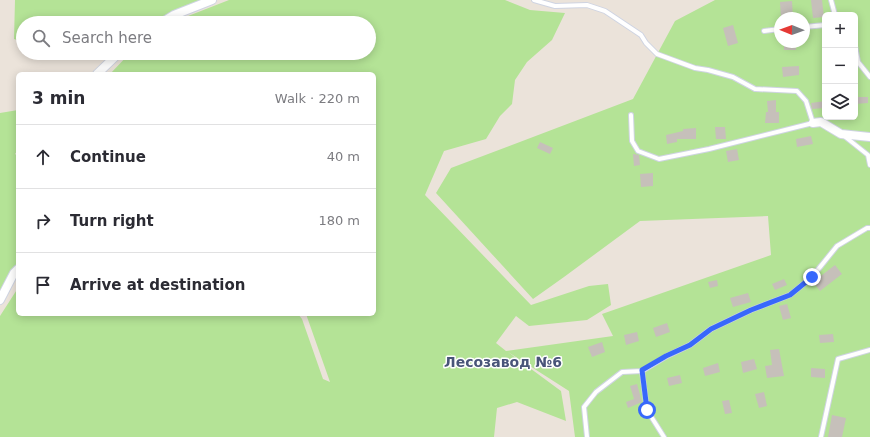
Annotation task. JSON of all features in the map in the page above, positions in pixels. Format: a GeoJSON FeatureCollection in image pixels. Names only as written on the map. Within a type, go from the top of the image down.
{"type":"FeatureCollection","features":[{"type":"Feature","properties":{"kind":"street"},"geometry":{"type":"LineString","coordinates":[[172,16],[212,0]]}},
{"type":"Feature","properties":{"kind":"street"},"geometry":{"type":"LineString","coordinates":[[99,72],[112,60]]}},
{"type":"Feature","properties":{"kind":"street"},"geometry":{"type":"LineString","coordinates":[[814,123],[821,122],[841,134],[870,136]]}},
{"type":"Feature","properties":{"kind":"street"},"geometry":{"type":"LineString","coordinates":[[0,300],[16,270]]}},
{"type":"Feature","properties":{"kind":"lane"},"geometry":{"type":"LineString","coordinates":[[534,0],[555,6],[587,5],[606,11],[641,35],[646,44],[657,54],[696,68],[733,77],[755,89],[797,91],[806,101],[814,123],[709,149],[658,159],[638,150],[632,141],[632,116]]}},
{"type":"Feature","properties":{"kind":"lane"},"geometry":{"type":"LineString","coordinates":[[831,0],[834,12]]}},
{"type":"Feature","properties":{"kind":"lane"},"geometry":{"type":"LineString","coordinates":[[810,26],[822,25]]}},
{"type":"Feature","properties":{"kind":"lane"},"geometry":{"type":"LineString","coordinates":[[764,31],[774,30]]}},
{"type":"Feature","properties":{"kind":"lane"},"geometry":{"type":"LineString","coordinates":[[855,48],[858,62],[870,77]]}},
{"type":"Feature","properties":{"kind":"lane"},"geometry":{"type":"LineString","coordinates":[[841,134],[868,155],[870,165]]}},
{"type":"Feature","properties":{"kind":"lane"},"geometry":{"type":"LineString","coordinates":[[587,437],[584,407],[596,392],[622,372],[642,370],[666,356],[690,345],[711,329],[751,310],[790,295],[812,277],[837,246],[869,228],[870,223]]}},
{"type":"Feature","properties":{"kind":"lane"},"geometry":{"type":"LineString","coordinates":[[821,437],[838,359],[870,350]]}},
{"type":"Feature","properties":{"kind":"lane"},"geometry":{"type":"LineString","coordinates":[[642,370],[647,410],[664,437]]}},
{"type":"Feature","properties":{"kind":"green space"},"geometry":{"type":"Polygon","coordinates":[[[15,0],[213,0],[180,16],[16,16],[16,40],[14,39],[15,0]]]}},
{"type":"Feature","properties":{"kind":"green space"},"geometry":{"type":"Polygon","coordinates":[[[229,0],[505,0],[530,10],[565,13],[552,40],[527,62],[515,80],[512,104],[500,116],[486,139],[444,151],[425,195],[531,305],[589,286],[608,284],[611,305],[587,320],[529,326],[516,316],[496,343],[506,351],[613,336],[602,314],[771,255],[768,216],[640,221],[533,299],[436,193],[451,168],[633,99],[675,21],[715,0],[870,0],[870,437],[575,437],[569,391],[508,352],[561,391],[566,421],[517,402],[497,408],[494,437],[0,437],[0,316],[16,291],[16,316],[300,316],[302,319],[323,379],[330,382],[307,316],[376,316],[376,72],[112,72],[123,60],[376,60],[376,16],[188,16],[229,0]]]}},
{"type":"Feature","properties":{"kind":"green space"},"geometry":{"type":"Polygon","coordinates":[[[16,110],[16,278],[0,303],[0,113],[16,110]]]}},
{"type":"Feature","properties":{"kind":"building"},"geometry":{"type":"Polygon","coordinates":[[[811,0],[822,0],[823,12],[822,12],[822,17],[813,18],[811,0]]]}},
{"type":"Feature","properties":{"kind":"building"},"geometry":{"type":"Polygon","coordinates":[[[792,1],[793,12],[781,12],[780,2],[792,1]]]}},
{"type":"Feature","properties":{"kind":"building"},"geometry":{"type":"Polygon","coordinates":[[[733,25],[738,43],[728,46],[723,28],[733,25]]]}},
{"type":"Feature","properties":{"kind":"building"},"geometry":{"type":"Polygon","coordinates":[[[784,48],[796,48],[796,50],[784,50],[784,48]]]}},
{"type":"Feature","properties":{"kind":"building"},"geometry":{"type":"Polygon","coordinates":[[[799,66],[799,75],[783,77],[782,67],[799,66]]]}},
{"type":"Feature","properties":{"kind":"building"},"geometry":{"type":"Polygon","coordinates":[[[858,97],[868,97],[868,103],[858,104],[858,97]]]}},
{"type":"Feature","properties":{"kind":"building"},"geometry":{"type":"Polygon","coordinates":[[[776,100],[776,112],[779,112],[779,123],[765,123],[766,112],[768,112],[767,101],[776,100]]]}},
{"type":"Feature","properties":{"kind":"building"},"geometry":{"type":"Polygon","coordinates":[[[822,101],[822,108],[812,109],[811,103],[822,101]]]}},
{"type":"Feature","properties":{"kind":"building"},"geometry":{"type":"Polygon","coordinates":[[[715,127],[725,127],[726,139],[716,139],[715,127]]]}},
{"type":"Feature","properties":{"kind":"building"},"geometry":{"type":"Polygon","coordinates":[[[696,128],[696,139],[677,139],[677,142],[667,144],[666,135],[683,131],[683,129],[696,128]]]}},
{"type":"Feature","properties":{"kind":"building"},"geometry":{"type":"Polygon","coordinates":[[[811,136],[813,144],[797,147],[796,139],[811,136]]]}},
{"type":"Feature","properties":{"kind":"building"},"geometry":{"type":"Polygon","coordinates":[[[540,142],[553,148],[550,154],[537,148],[540,142]]]}},
{"type":"Feature","properties":{"kind":"building"},"geometry":{"type":"Polygon","coordinates":[[[737,149],[739,160],[728,162],[726,151],[737,149]]]}},
{"type":"Feature","properties":{"kind":"building"},"geometry":{"type":"Polygon","coordinates":[[[633,154],[639,155],[640,165],[634,166],[633,154]]]}},
{"type":"Feature","properties":{"kind":"building"},"geometry":{"type":"Polygon","coordinates":[[[653,173],[653,186],[641,187],[640,174],[653,173]]]}},
{"type":"Feature","properties":{"kind":"building"},"geometry":{"type":"Polygon","coordinates":[[[835,265],[842,274],[820,291],[813,282],[835,265]]]}},
{"type":"Feature","properties":{"kind":"building"},"geometry":{"type":"Polygon","coordinates":[[[784,279],[787,285],[775,290],[772,284],[784,279]]]}},
{"type":"Feature","properties":{"kind":"building"},"geometry":{"type":"Polygon","coordinates":[[[717,280],[718,286],[710,288],[708,282],[717,280]]]}},
{"type":"Feature","properties":{"kind":"building"},"geometry":{"type":"Polygon","coordinates":[[[748,293],[751,302],[733,307],[730,298],[748,293]]]}},
{"type":"Feature","properties":{"kind":"building"},"geometry":{"type":"Polygon","coordinates":[[[787,304],[791,318],[783,320],[779,306],[787,304]]]}},
{"type":"Feature","properties":{"kind":"building"},"geometry":{"type":"Polygon","coordinates":[[[667,323],[670,332],[656,337],[653,328],[667,323]]]}},
{"type":"Feature","properties":{"kind":"building"},"geometry":{"type":"Polygon","coordinates":[[[637,332],[639,341],[626,345],[624,335],[637,332]]]}},
{"type":"Feature","properties":{"kind":"building"},"geometry":{"type":"Polygon","coordinates":[[[833,334],[834,342],[820,343],[819,335],[833,334]]]}},
{"type":"Feature","properties":{"kind":"building"},"geometry":{"type":"Polygon","coordinates":[[[602,342],[605,352],[592,357],[588,347],[602,342]]]}},
{"type":"Feature","properties":{"kind":"building"},"geometry":{"type":"Polygon","coordinates":[[[779,349],[784,376],[767,378],[765,366],[772,365],[770,350],[779,349]]]}},
{"type":"Feature","properties":{"kind":"building"},"geometry":{"type":"Polygon","coordinates":[[[754,359],[757,369],[743,373],[741,362],[754,359]]]}},
{"type":"Feature","properties":{"kind":"building"},"geometry":{"type":"Polygon","coordinates":[[[718,363],[720,372],[705,376],[703,368],[718,363]]]}},
{"type":"Feature","properties":{"kind":"building"},"geometry":{"type":"Polygon","coordinates":[[[811,368],[825,369],[825,378],[811,377],[811,368]]]}},
{"type":"Feature","properties":{"kind":"building"},"geometry":{"type":"Polygon","coordinates":[[[680,375],[682,383],[669,386],[667,378],[680,375]]]}},
{"type":"Feature","properties":{"kind":"building"},"geometry":{"type":"Polygon","coordinates":[[[637,384],[642,402],[628,408],[626,402],[634,399],[630,386],[637,384]]]}},
{"type":"Feature","properties":{"kind":"building"},"geometry":{"type":"Polygon","coordinates":[[[764,392],[767,406],[759,408],[755,394],[764,392]]]}},
{"type":"Feature","properties":{"kind":"building"},"geometry":{"type":"Polygon","coordinates":[[[729,400],[732,413],[725,414],[722,401],[729,400]]]}},
{"type":"Feature","properties":{"kind":"building"},"geometry":{"type":"Polygon","coordinates":[[[832,415],[846,418],[842,437],[828,437],[832,415]]]}},
{"type":"Feature","properties":{"kind":"district","name":"Лесозавод №6"},"geometry":{"type":"Point","coordinates":[503,362]}},
{"type":"Feature","properties":{"kind":"route"},"geometry":{"type":"LineString","coordinates":[[647,410],[642,370],[666,356],[690,345],[711,329],[751,310],[790,295],[812,277]]}}]}
